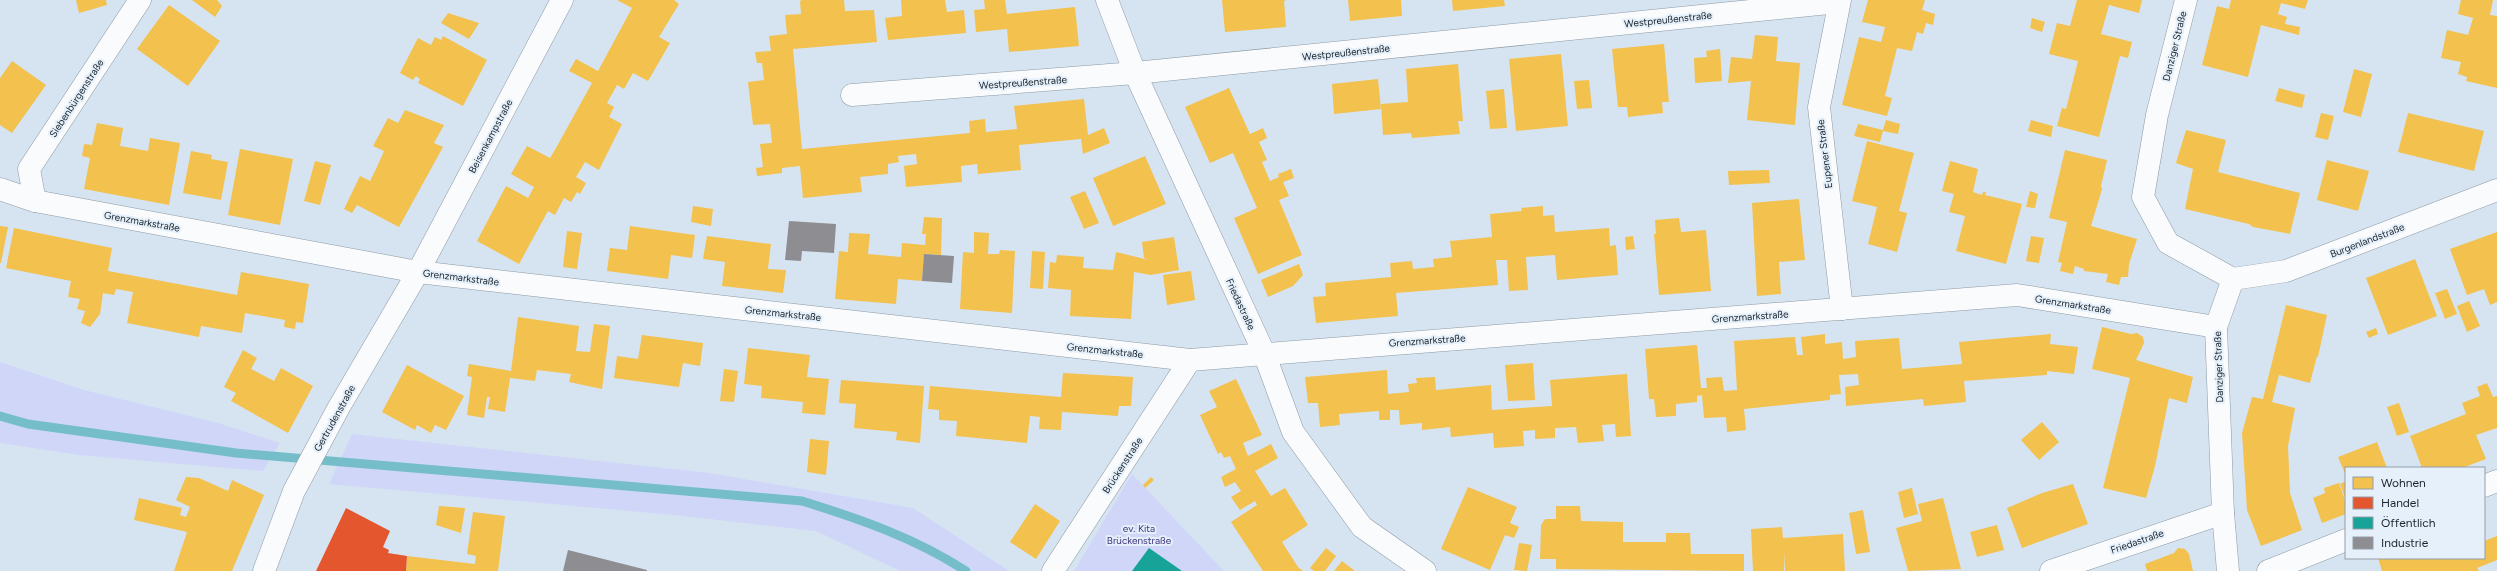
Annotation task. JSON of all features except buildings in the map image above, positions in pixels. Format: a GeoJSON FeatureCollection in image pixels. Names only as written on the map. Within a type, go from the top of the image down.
{"type":"FeatureCollection","features":[{"type":"Feature","properties":{"kind":"street","name":"Siebenbürgenstraße"},"geometry":{"type":"LineString","coordinates":[[35,201],[29,169],[140,0]]}},
{"type":"Feature","properties":{"kind":"street","name":"Beisenkampstraße"},"geometry":{"type":"LineString","coordinates":[[418,272],[562,0]]}},
{"type":"Feature","properties":{"kind":"street","name":"Friedastraße"},"geometry":{"type":"LineString","coordinates":[[1107,0],[1135,73],[1264,353],[1293,432],[1362,528],[1425,571]]}},
{"type":"Feature","properties":{"kind":"street","name":"Danziger Straße"},"geometry":{"type":"LineString","coordinates":[[2186,0],[2158,115],[2143,197],[2168,243],[2233,279],[2216,327],[2223,513],[2228,571]]}},
{"type":"Feature","properties":{"kind":"street","name":"Westpreußenstraße"},"geometry":{"type":"LineString","coordinates":[[852,95],[1135,73],[1839,1]]}},
{"type":"Feature","properties":{"kind":"street","name":"Eupener Straße"},"geometry":{"type":"LineString","coordinates":[[1839,1],[1819,107],[1842,309]]}},
{"type":"Feature","properties":{"kind":"street","name":"Grenzmarkstraße"},"geometry":{"type":"LineString","coordinates":[[0,189],[35,201],[418,272],[1190,360],[1264,353],[2017,296],[2216,327]]}},
{"type":"Feature","properties":{"kind":"street","name":"Burgenlandstraße"},"geometry":{"type":"LineString","coordinates":[[2233,279],[2286,271],[2497,190]]}},
{"type":"Feature","properties":{"kind":"street","name":"Gertrudenstraße"},"geometry":{"type":"LineString","coordinates":[[264,571],[294,491],[339,407],[418,272]]}},
{"type":"Feature","properties":{"kind":"street","name":"Brückenstraße"},"geometry":{"type":"LineString","coordinates":[[1054,571],[1190,360]]}},
{"type":"Feature","properties":{"kind":"street"},"geometry":{"type":"LineString","coordinates":[[2485,486],[2497,481]]}},
{"type":"Feature","properties":{"kind":"street","name":"Friedastraße"},"geometry":{"type":"LineString","coordinates":[[2051,571],[2223,513]]}},
{"type":"Feature","properties":{"kind":"street"},"geometry":{"type":"LineString","coordinates":[[2268,571],[2345,540]]}},
{"type":"Feature","properties":{"kind":"green space"},"geometry":{"type":"Polygon","coordinates":[[[0,362],[84,390],[218,423],[280,443],[263,471],[79,455],[0,443],[0,362]]]}},
{"type":"Feature","properties":{"kind":"green space"},"geometry":{"type":"Polygon","coordinates":[[[352,434],[709,473],[913,508],[1009,571],[900,571],[816,531],[674,515],[329,484],[352,434]]]}},
{"type":"Feature","properties":{"kind":"green space","name":"ev. Kita Brückenstraße"},"geometry":{"type":"Polygon","coordinates":[[[1132,474],[1224,571],[1074,571],[1132,474]]]}},
{"type":"Feature","properties":{"kind":"waterway"},"geometry":{"type":"LineString","coordinates":[[0,416],[28,424],[236,453],[802,501],[887,530],[947,559],[966,571]]}}]}
